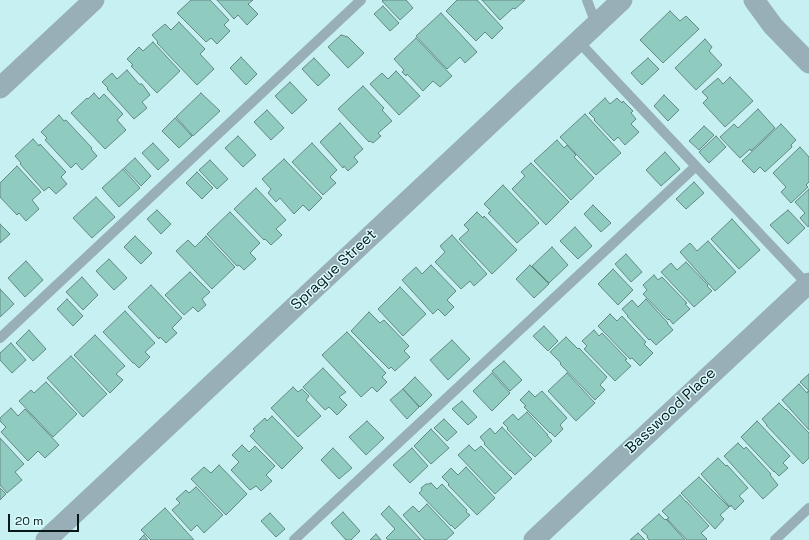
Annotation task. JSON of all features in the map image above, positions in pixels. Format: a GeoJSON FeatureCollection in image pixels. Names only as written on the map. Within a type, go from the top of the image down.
{"type":"FeatureCollection","features":[{"type":"Feature","properties":{"kind":"street"},"geometry":{"type":"LineString","coordinates":[[0,88],[94,0]]}},
{"type":"Feature","properties":{"kind":"street","name":"Sprague Street"},"geometry":{"type":"LineString","coordinates":[[46,540],[622,0]]}},
{"type":"Feature","properties":{"kind":"street"},"geometry":{"type":"LineString","coordinates":[[754,0],[773,26],[809,63]]}},
{"type":"Feature","properties":{"kind":"street","name":"Basswood Place"},"geometry":{"type":"LineString","coordinates":[[534,540],[808,284]]}},
{"type":"Feature","properties":{"kind":"lane"},"geometry":{"type":"LineString","coordinates":[[0,338],[361,0]]}},
{"type":"Feature","properties":{"kind":"lane"},"geometry":{"type":"LineString","coordinates":[[587,0],[596,24]]}},
{"type":"Feature","properties":{"kind":"lane"},"geometry":{"type":"LineString","coordinates":[[578,41],[808,284]]}},
{"type":"Feature","properties":{"kind":"lane"},"geometry":{"type":"LineString","coordinates":[[294,540],[696,166]]}},
{"type":"Feature","properties":{"kind":"lane"},"geometry":{"type":"LineString","coordinates":[[774,540],[809,508]]}},
{"type":"Feature","properties":{"kind":"building"},"geometry":{"type":"Polygon","coordinates":[[[191,0],[210,0],[229,20],[224,25],[230,31],[217,44],[211,38],[206,42],[177,13],[191,0]]]}},
{"type":"Feature","properties":{"kind":"building"},"geometry":{"type":"Polygon","coordinates":[[[217,0],[253,0],[248,4],[258,14],[247,25],[238,15],[234,19],[217,0]]]}},
{"type":"Feature","properties":{"kind":"building"},"geometry":{"type":"Polygon","coordinates":[[[406,0],[413,8],[400,20],[382,1],[406,0]]]}},
{"type":"Feature","properties":{"kind":"building"},"geometry":{"type":"Polygon","coordinates":[[[457,0],[477,0],[503,28],[492,39],[485,32],[476,41],[446,11],[457,0]]]}},
{"type":"Feature","properties":{"kind":"building"},"geometry":{"type":"Polygon","coordinates":[[[482,0],[525,0],[515,9],[513,8],[500,20],[482,0]]]}},
{"type":"Feature","properties":{"kind":"building"},"geometry":{"type":"Polygon","coordinates":[[[383,6],[399,23],[390,31],[374,14],[383,6]]]}},
{"type":"Feature","properties":{"kind":"building"},"geometry":{"type":"Polygon","coordinates":[[[670,11],[680,21],[686,16],[699,29],[663,63],[640,40],[670,11]]]}},
{"type":"Feature","properties":{"kind":"building"},"geometry":{"type":"Polygon","coordinates":[[[441,13],[477,52],[465,63],[460,57],[447,69],[416,36],[441,13]]]}},
{"type":"Feature","properties":{"kind":"building"},"geometry":{"type":"Polygon","coordinates":[[[179,22],[205,49],[200,54],[214,69],[197,85],[157,43],[158,42],[152,35],[165,24],[171,30],[179,22]]]}},
{"type":"Feature","properties":{"kind":"building"},"geometry":{"type":"Polygon","coordinates":[[[341,35],[348,37],[364,53],[348,68],[328,47],[341,35]]]}},
{"type":"Feature","properties":{"kind":"building"},"geometry":{"type":"Polygon","coordinates":[[[416,38],[452,76],[440,87],[433,81],[423,91],[407,74],[406,76],[402,72],[404,70],[394,59],[416,38]]]}},
{"type":"Feature","properties":{"kind":"building"},"geometry":{"type":"Polygon","coordinates":[[[705,39],[712,47],[709,51],[722,65],[696,90],[675,68],[705,39]]]}},
{"type":"Feature","properties":{"kind":"building"},"geometry":{"type":"Polygon","coordinates":[[[153,42],[180,71],[157,93],[131,66],[133,65],[127,59],[139,47],[143,51],[153,42]]]}},
{"type":"Feature","properties":{"kind":"building"},"geometry":{"type":"Polygon","coordinates":[[[241,57],[257,74],[246,85],[230,68],[241,57]]]}},
{"type":"Feature","properties":{"kind":"building"},"geometry":{"type":"Polygon","coordinates":[[[314,58],[330,75],[318,86],[302,69],[314,58]]]}},
{"type":"Feature","properties":{"kind":"building"},"geometry":{"type":"Polygon","coordinates":[[[648,58],[659,69],[642,85],[631,73],[648,58]]]}},
{"type":"Feature","properties":{"kind":"building"},"geometry":{"type":"Polygon","coordinates":[[[127,70],[139,84],[142,84],[150,95],[142,102],[147,108],[134,119],[102,82],[112,73],[117,79],[127,70]]]}},
{"type":"Feature","properties":{"kind":"building"},"geometry":{"type":"Polygon","coordinates":[[[396,71],[420,96],[399,115],[370,84],[382,73],[388,79],[396,71]]]}},
{"type":"Feature","properties":{"kind":"building"},"geometry":{"type":"Polygon","coordinates":[[[730,77],[753,101],[725,127],[703,103],[708,98],[702,92],[718,78],[723,84],[730,77]]]}},
{"type":"Feature","properties":{"kind":"building"},"geometry":{"type":"Polygon","coordinates":[[[290,82],[307,100],[292,114],[275,96],[290,82]]]}},
{"type":"Feature","properties":{"kind":"building"},"geometry":{"type":"Polygon","coordinates":[[[363,86],[384,108],[382,110],[392,121],[378,133],[381,136],[373,143],[370,141],[369,142],[338,109],[363,86]]]}},
{"type":"Feature","properties":{"kind":"building"},"geometry":{"type":"Polygon","coordinates":[[[94,93],[99,99],[104,94],[123,114],[117,120],[126,130],[105,149],[71,113],[94,93]]]}},
{"type":"Feature","properties":{"kind":"building"},"geometry":{"type":"Polygon","coordinates":[[[201,93],[220,111],[193,136],[176,117],[201,93]]]}},
{"type":"Feature","properties":{"kind":"building"},"geometry":{"type":"Polygon","coordinates":[[[664,95],[679,110],[668,121],[654,106],[664,95]]]}},
{"type":"Feature","properties":{"kind":"building"},"geometry":{"type":"Polygon","coordinates":[[[605,98],[610,104],[617,98],[622,103],[623,101],[633,111],[631,113],[636,119],[631,124],[639,132],[625,145],[618,137],[614,141],[589,113],[605,98]]]}},
{"type":"Feature","properties":{"kind":"building"},"geometry":{"type":"Polygon","coordinates":[[[758,109],[775,128],[751,151],[750,149],[740,158],[720,137],[734,124],[738,128],[758,109]]]}},
{"type":"Feature","properties":{"kind":"building"},"geometry":{"type":"Polygon","coordinates":[[[267,110],[284,128],[271,140],[254,122],[267,110]]]}},
{"type":"Feature","properties":{"kind":"building"},"geometry":{"type":"Polygon","coordinates":[[[585,114],[621,153],[596,175],[560,137],[585,114]]]}},
{"type":"Feature","properties":{"kind":"building"},"geometry":{"type":"Polygon","coordinates":[[[59,115],[64,121],[66,120],[92,148],[91,149],[97,156],[82,170],[76,163],[71,168],[45,140],[47,138],[41,132],[59,115]]]}},
{"type":"Feature","properties":{"kind":"building"},"geometry":{"type":"Polygon","coordinates":[[[175,118],[192,136],[179,148],[162,131],[175,118]]]}},
{"type":"Feature","properties":{"kind":"building"},"geometry":{"type":"Polygon","coordinates":[[[340,123],[363,149],[354,157],[358,162],[348,171],[344,166],[343,168],[320,142],[340,123]]]}},
{"type":"Feature","properties":{"kind":"building"},"geometry":{"type":"Polygon","coordinates":[[[781,124],[796,140],[791,145],[792,147],[765,172],[760,167],[754,173],[742,161],[781,124]]]}},
{"type":"Feature","properties":{"kind":"building"},"geometry":{"type":"Polygon","coordinates":[[[704,126],[714,135],[699,150],[689,141],[704,126]]]}},
{"type":"Feature","properties":{"kind":"building"},"geometry":{"type":"Polygon","coordinates":[[[238,136],[256,155],[243,167],[225,148],[238,136]]]}},
{"type":"Feature","properties":{"kind":"building"},"geometry":{"type":"Polygon","coordinates":[[[716,136],[726,147],[709,163],[699,152],[716,136]]]}},
{"type":"Feature","properties":{"kind":"building"},"geometry":{"type":"Polygon","coordinates":[[[33,139],[39,146],[40,144],[66,172],[61,177],[67,184],[56,194],[49,187],[44,191],[20,164],[21,163],[15,156],[33,139]]]}},
{"type":"Feature","properties":{"kind":"building"},"geometry":{"type":"Polygon","coordinates":[[[557,140],[564,148],[567,145],[576,155],[574,157],[594,178],[571,200],[534,161],[557,140]]]}},
{"type":"Feature","properties":{"kind":"building"},"geometry":{"type":"Polygon","coordinates":[[[153,143],[169,160],[158,170],[142,153],[153,143]]]}},
{"type":"Feature","properties":{"kind":"building"},"geometry":{"type":"Polygon","coordinates":[[[312,143],[337,170],[330,177],[336,183],[323,195],[292,162],[312,143]]]}},
{"type":"Feature","properties":{"kind":"building"},"geometry":{"type":"Polygon","coordinates":[[[800,147],[809,157],[809,182],[806,185],[808,187],[791,203],[781,192],[786,187],[773,173],[800,147]]]}},
{"type":"Feature","properties":{"kind":"building"},"geometry":{"type":"Polygon","coordinates":[[[665,152],[680,169],[661,186],[646,170],[665,152]]]}},
{"type":"Feature","properties":{"kind":"building"},"geometry":{"type":"Polygon","coordinates":[[[135,158],[151,176],[141,186],[124,168],[135,158]]]}},
{"type":"Feature","properties":{"kind":"building"},"geometry":{"type":"Polygon","coordinates":[[[284,159],[322,198],[309,211],[303,205],[294,214],[280,198],[276,202],[268,193],[271,189],[262,179],[284,159]]]}},
{"type":"Feature","properties":{"kind":"building"},"geometry":{"type":"Polygon","coordinates":[[[210,160],[228,179],[217,189],[199,170],[210,160]]]}},
{"type":"Feature","properties":{"kind":"building"},"geometry":{"type":"Polygon","coordinates":[[[531,163],[569,202],[546,225],[512,189],[525,176],[521,172],[531,163]]]}},
{"type":"Feature","properties":{"kind":"building"},"geometry":{"type":"Polygon","coordinates":[[[17,166],[41,192],[32,200],[39,209],[26,221],[19,213],[17,215],[0,197],[0,183],[17,166]]]}},
{"type":"Feature","properties":{"kind":"building"},"geometry":{"type":"Polygon","coordinates":[[[123,169],[140,188],[119,207],[102,188],[123,169]]]}},
{"type":"Feature","properties":{"kind":"building"},"geometry":{"type":"Polygon","coordinates":[[[197,172],[213,188],[202,199],[186,183],[197,172]]]}},
{"type":"Feature","properties":{"kind":"building"},"geometry":{"type":"Polygon","coordinates":[[[694,182],[704,193],[686,209],[676,199],[694,182]]]}},
{"type":"Feature","properties":{"kind":"building"},"geometry":{"type":"Polygon","coordinates":[[[503,185],[539,223],[517,243],[488,213],[491,211],[484,204],[503,185]]]}},
{"type":"Feature","properties":{"kind":"building"},"geometry":{"type":"Polygon","coordinates":[[[256,188],[286,220],[276,229],[282,235],[271,245],[265,239],[264,240],[234,209],[256,188]]]}},
{"type":"Feature","properties":{"kind":"building"},"geometry":{"type":"Polygon","coordinates":[[[809,189],[808,227],[800,218],[805,213],[795,202],[809,189]]]}},
{"type":"Feature","properties":{"kind":"building"},"geometry":{"type":"Polygon","coordinates":[[[96,197],[115,217],[92,238],[73,218],[96,197]]]}},
{"type":"Feature","properties":{"kind":"building"},"geometry":{"type":"Polygon","coordinates":[[[593,205],[611,223],[601,232],[584,214],[593,205]]]}},
{"type":"Feature","properties":{"kind":"building"},"geometry":{"type":"Polygon","coordinates":[[[157,210],[171,224],[161,234],[147,219],[157,210]]]}},
{"type":"Feature","properties":{"kind":"building"},"geometry":{"type":"Polygon","coordinates":[[[788,210],[805,228],[788,244],[770,225],[788,210]]]}},
{"type":"Feature","properties":{"kind":"building"},"geometry":{"type":"Polygon","coordinates":[[[230,212],[260,243],[250,253],[256,259],[244,270],[239,265],[237,266],[207,234],[230,212]]]}},
{"type":"Feature","properties":{"kind":"building"},"geometry":{"type":"Polygon","coordinates":[[[477,212],[483,218],[484,216],[517,250],[492,274],[459,239],[469,230],[464,225],[477,212]]]}},
{"type":"Feature","properties":{"kind":"building"},"geometry":{"type":"Polygon","coordinates":[[[732,219],[760,250],[739,269],[711,239],[732,219]]]}},
{"type":"Feature","properties":{"kind":"building"},"geometry":{"type":"Polygon","coordinates":[[[0,224],[10,234],[0,243],[0,224]]]}},
{"type":"Feature","properties":{"kind":"building"},"geometry":{"type":"Polygon","coordinates":[[[575,227],[592,246],[578,259],[560,241],[575,227]]]}},
{"type":"Feature","properties":{"kind":"building"},"geometry":{"type":"Polygon","coordinates":[[[452,235],[487,274],[474,286],[470,281],[461,289],[435,262],[445,252],[440,246],[452,235]]]}},
{"type":"Feature","properties":{"kind":"building"},"geometry":{"type":"Polygon","coordinates":[[[135,236],[152,253],[141,264],[124,247],[135,236]]]}},
{"type":"Feature","properties":{"kind":"building"},"geometry":{"type":"Polygon","coordinates":[[[206,236],[235,267],[212,289],[176,251],[188,240],[195,247],[206,236]]]}},
{"type":"Feature","properties":{"kind":"building"},"geometry":{"type":"Polygon","coordinates":[[[708,241],[736,272],[715,291],[680,252],[690,243],[697,251],[708,241]]]}},
{"type":"Feature","properties":{"kind":"building"},"geometry":{"type":"Polygon","coordinates":[[[552,247],[568,265],[549,283],[532,266],[552,247]]]}},
{"type":"Feature","properties":{"kind":"building"},"geometry":{"type":"Polygon","coordinates":[[[626,254],[642,272],[631,282],[615,264],[626,254]]]}},
{"type":"Feature","properties":{"kind":"building"},"geometry":{"type":"Polygon","coordinates":[[[109,259],[127,278],[114,290],[96,271],[109,259]]]}},
{"type":"Feature","properties":{"kind":"building"},"geometry":{"type":"Polygon","coordinates":[[[26,261],[43,280],[25,297],[8,278],[26,261]]]}},
{"type":"Feature","properties":{"kind":"building"},"geometry":{"type":"Polygon","coordinates":[[[686,262],[712,291],[694,307],[661,272],[671,263],[677,270],[686,262]]]}},
{"type":"Feature","properties":{"kind":"building"},"geometry":{"type":"Polygon","coordinates":[[[431,265],[456,291],[447,300],[454,307],[445,316],[438,309],[433,314],[402,280],[416,267],[422,274],[431,265]]]}},
{"type":"Feature","properties":{"kind":"building"},"geometry":{"type":"Polygon","coordinates":[[[530,265],[549,284],[534,298],[516,279],[530,265]]]}},
{"type":"Feature","properties":{"kind":"building"},"geometry":{"type":"Polygon","coordinates":[[[613,269],[633,290],[618,305],[598,284],[613,269]]]}},
{"type":"Feature","properties":{"kind":"building"},"geometry":{"type":"Polygon","coordinates":[[[190,272],[210,292],[202,299],[206,305],[198,312],[193,307],[184,315],[165,295],[190,272]]]}},
{"type":"Feature","properties":{"kind":"building"},"geometry":{"type":"Polygon","coordinates":[[[654,275],[658,280],[662,277],[687,303],[685,304],[690,309],[673,324],[643,294],[647,290],[643,285],[654,275]]]}},
{"type":"Feature","properties":{"kind":"building"},"geometry":{"type":"Polygon","coordinates":[[[82,277],[98,295],[83,310],[66,292],[82,277]]]}},
{"type":"Feature","properties":{"kind":"building"},"geometry":{"type":"Polygon","coordinates":[[[151,285],[182,318],[172,328],[177,333],[166,343],[160,337],[159,339],[128,307],[151,285]]]}},
{"type":"Feature","properties":{"kind":"building"},"geometry":{"type":"Polygon","coordinates":[[[400,287],[426,314],[403,336],[378,309],[400,287]]]}},
{"type":"Feature","properties":{"kind":"building"},"geometry":{"type":"Polygon","coordinates":[[[0,289],[14,304],[0,317],[0,289]]]}},
{"type":"Feature","properties":{"kind":"building"},"geometry":{"type":"Polygon","coordinates":[[[67,299],[83,316],[73,326],[57,309],[67,299]]]}},
{"type":"Feature","properties":{"kind":"building"},"geometry":{"type":"Polygon","coordinates":[[[646,299],[673,330],[656,345],[650,339],[649,340],[622,309],[632,300],[638,307],[646,299]]]}},
{"type":"Feature","properties":{"kind":"building"},"geometry":{"type":"Polygon","coordinates":[[[125,311],[155,343],[145,352],[150,357],[139,368],[103,332],[125,311]]]}},
{"type":"Feature","properties":{"kind":"building"},"geometry":{"type":"Polygon","coordinates":[[[369,312],[380,323],[384,320],[409,346],[404,351],[410,357],[395,371],[391,367],[389,369],[351,331],[369,312]]]}},
{"type":"Feature","properties":{"kind":"building"},"geometry":{"type":"Polygon","coordinates":[[[610,314],[617,321],[622,316],[646,342],[644,344],[653,353],[640,366],[632,358],[630,359],[598,326],[610,314]]]}},
{"type":"Feature","properties":{"kind":"building"},"geometry":{"type":"Polygon","coordinates":[[[544,326],[558,341],[548,351],[533,336],[544,326]]]}},
{"type":"Feature","properties":{"kind":"building"},"geometry":{"type":"Polygon","coordinates":[[[29,330],[46,349],[33,361],[16,343],[29,330]]]}},
{"type":"Feature","properties":{"kind":"building"},"geometry":{"type":"Polygon","coordinates":[[[594,330],[599,336],[602,333],[627,359],[625,360],[631,366],[615,381],[584,349],[587,346],[582,341],[594,330]]]}},
{"type":"Feature","properties":{"kind":"building"},"geometry":{"type":"Polygon","coordinates":[[[347,332],[386,373],[382,377],[387,382],[377,392],[372,387],[361,397],[322,355],[347,332]]]}},
{"type":"Feature","properties":{"kind":"building"},"geometry":{"type":"Polygon","coordinates":[[[95,335],[125,366],[116,374],[123,380],[110,393],[74,355],[95,335]]]}},
{"type":"Feature","properties":{"kind":"building"},"geometry":{"type":"Polygon","coordinates":[[[566,337],[578,349],[579,348],[607,377],[600,385],[605,390],[595,400],[550,352],[566,337]]]}},
{"type":"Feature","properties":{"kind":"building"},"geometry":{"type":"Polygon","coordinates":[[[452,340],[470,359],[448,380],[430,360],[452,340]]]}},
{"type":"Feature","properties":{"kind":"building"},"geometry":{"type":"Polygon","coordinates":[[[11,343],[26,360],[12,373],[0,360],[0,353],[11,343]]]}},
{"type":"Feature","properties":{"kind":"building"},"geometry":{"type":"Polygon","coordinates":[[[71,356],[107,394],[83,417],[47,378],[71,356]]]}},
{"type":"Feature","properties":{"kind":"building"},"geometry":{"type":"Polygon","coordinates":[[[504,361],[522,380],[510,391],[492,371],[504,361]]]}},
{"type":"Feature","properties":{"kind":"building"},"geometry":{"type":"Polygon","coordinates":[[[323,368],[346,392],[339,397],[347,405],[337,415],[329,407],[325,410],[303,387],[323,368]]]}},
{"type":"Feature","properties":{"kind":"building"},"geometry":{"type":"Polygon","coordinates":[[[492,373],[510,393],[492,411],[473,391],[492,373]]]}},
{"type":"Feature","properties":{"kind":"building"},"geometry":{"type":"Polygon","coordinates":[[[567,373],[595,403],[576,421],[548,391],[567,373]]]}},
{"type":"Feature","properties":{"kind":"building"},"geometry":{"type":"Polygon","coordinates":[[[809,374],[809,391],[800,382],[809,374]]]}},
{"type":"Feature","properties":{"kind":"building"},"geometry":{"type":"Polygon","coordinates":[[[415,377],[432,395],[420,407],[403,389],[415,377]]]}},
{"type":"Feature","properties":{"kind":"building"},"geometry":{"type":"Polygon","coordinates":[[[46,382],[77,414],[53,437],[19,401],[31,390],[34,393],[46,382]]]}},
{"type":"Feature","properties":{"kind":"building"},"geometry":{"type":"Polygon","coordinates":[[[799,384],[807,393],[808,391],[809,392],[809,430],[782,400],[799,384]]]}},
{"type":"Feature","properties":{"kind":"building"},"geometry":{"type":"Polygon","coordinates":[[[293,387],[298,392],[302,389],[309,396],[306,400],[321,416],[298,437],[271,408],[293,387]]]}},
{"type":"Feature","properties":{"kind":"building"},"geometry":{"type":"Polygon","coordinates":[[[403,389],[419,407],[407,419],[390,400],[403,389]]]}},
{"type":"Feature","properties":{"kind":"building"},"geometry":{"type":"Polygon","coordinates":[[[529,391],[535,397],[542,391],[567,418],[560,425],[563,429],[555,437],[524,407],[526,406],[520,400],[529,391]]]}},
{"type":"Feature","properties":{"kind":"building"},"geometry":{"type":"Polygon","coordinates":[[[462,401],[477,417],[468,425],[452,409],[462,401]]]}},
{"type":"Feature","properties":{"kind":"building"},"geometry":{"type":"Polygon","coordinates":[[[779,403],[809,433],[809,458],[803,464],[762,419],[779,403]]]}},
{"type":"Feature","properties":{"kind":"building"},"geometry":{"type":"Polygon","coordinates":[[[11,408],[18,416],[25,409],[59,445],[45,458],[38,451],[28,461],[1,432],[6,427],[0,421],[0,418],[11,408]]]}},
{"type":"Feature","properties":{"kind":"building"},"geometry":{"type":"Polygon","coordinates":[[[527,412],[552,441],[535,457],[503,423],[513,414],[518,420],[527,412]]]}},
{"type":"Feature","properties":{"kind":"building"},"geometry":{"type":"Polygon","coordinates":[[[272,416],[303,448],[282,469],[250,436],[255,431],[253,429],[265,418],[267,421],[272,416]]]}},
{"type":"Feature","properties":{"kind":"building"},"geometry":{"type":"Polygon","coordinates":[[[444,419],[457,432],[447,441],[434,428],[444,419]]]}},
{"type":"Feature","properties":{"kind":"building"},"geometry":{"type":"Polygon","coordinates":[[[367,421],[384,438],[366,455],[349,437],[367,421]]]}},
{"type":"Feature","properties":{"kind":"building"},"geometry":{"type":"Polygon","coordinates":[[[757,421],[790,456],[783,463],[788,468],[779,476],[741,437],[757,421]]]}},
{"type":"Feature","properties":{"kind":"building"},"geometry":{"type":"Polygon","coordinates":[[[502,427],[532,459],[515,475],[484,444],[485,443],[480,437],[490,428],[495,434],[502,427]]]}},
{"type":"Feature","properties":{"kind":"building"},"geometry":{"type":"Polygon","coordinates":[[[431,429],[449,448],[431,464],[414,446],[431,429]]]}},
{"type":"Feature","properties":{"kind":"building"},"geometry":{"type":"Polygon","coordinates":[[[0,438],[24,464],[15,472],[22,480],[7,493],[0,485],[0,438]]]}},
{"type":"Feature","properties":{"kind":"building"},"geometry":{"type":"Polygon","coordinates":[[[738,443],[744,449],[746,447],[771,474],[770,475],[778,485],[763,499],[724,456],[738,443]]]}},
{"type":"Feature","properties":{"kind":"building"},"geometry":{"type":"Polygon","coordinates":[[[242,445],[249,452],[255,446],[275,466],[266,475],[272,481],[261,491],[256,486],[250,490],[231,470],[239,462],[232,455],[242,445]]]}},
{"type":"Feature","properties":{"kind":"building"},"geometry":{"type":"Polygon","coordinates":[[[469,445],[475,451],[481,446],[512,478],[495,494],[458,455],[469,445]]]}},
{"type":"Feature","properties":{"kind":"building"},"geometry":{"type":"Polygon","coordinates":[[[333,448],[352,468],[339,479],[321,460],[333,448]]]}},
{"type":"Feature","properties":{"kind":"building"},"geometry":{"type":"Polygon","coordinates":[[[412,448],[428,466],[410,483],[393,465],[412,448]]]}},
{"type":"Feature","properties":{"kind":"building"},"geometry":{"type":"Polygon","coordinates":[[[718,458],[726,466],[727,465],[748,488],[739,496],[744,501],[735,510],[731,505],[730,507],[701,474],[718,458]]]}},
{"type":"Feature","properties":{"kind":"building"},"geometry":{"type":"Polygon","coordinates":[[[219,465],[247,494],[226,515],[191,479],[204,467],[211,473],[219,465]]]}},
{"type":"Feature","properties":{"kind":"building"},"geometry":{"type":"Polygon","coordinates":[[[466,467],[495,498],[477,515],[442,477],[451,468],[458,475],[466,467]]]}},
{"type":"Feature","properties":{"kind":"building"},"geometry":{"type":"Polygon","coordinates":[[[699,477],[729,507],[720,515],[724,519],[715,529],[681,493],[699,477]]]}},
{"type":"Feature","properties":{"kind":"building"},"geometry":{"type":"Polygon","coordinates":[[[431,483],[437,489],[442,484],[470,515],[455,529],[419,493],[422,490],[421,488],[426,484],[431,483]]]}},
{"type":"Feature","properties":{"kind":"building"},"geometry":{"type":"Polygon","coordinates":[[[196,487],[223,515],[204,533],[197,525],[191,531],[172,510],[180,503],[176,499],[186,490],[189,493],[196,487]]]}},
{"type":"Feature","properties":{"kind":"building"},"geometry":{"type":"Polygon","coordinates":[[[0,488],[6,494],[0,500],[0,488]]]}},
{"type":"Feature","properties":{"kind":"building"},"geometry":{"type":"Polygon","coordinates":[[[680,495],[709,526],[701,533],[707,539],[706,540],[687,540],[667,519],[669,518],[662,511],[680,495]]]}},
{"type":"Feature","properties":{"kind":"building"},"geometry":{"type":"Polygon","coordinates":[[[427,504],[454,533],[446,540],[425,540],[403,515],[413,506],[419,512],[427,504]]]}},
{"type":"Feature","properties":{"kind":"building"},"geometry":{"type":"Polygon","coordinates":[[[389,506],[421,540],[388,540],[386,538],[395,529],[381,514],[389,506]]]}},
{"type":"Feature","properties":{"kind":"building"},"geometry":{"type":"Polygon","coordinates":[[[165,508],[194,540],[151,540],[141,530],[165,508]]]}},
{"type":"Feature","properties":{"kind":"building"},"geometry":{"type":"Polygon","coordinates":[[[343,512],[360,531],[351,540],[346,540],[331,523],[343,512]]]}},
{"type":"Feature","properties":{"kind":"building"},"geometry":{"type":"Polygon","coordinates":[[[270,513],[285,529],[276,537],[261,521],[270,513]]]}},
{"type":"Feature","properties":{"kind":"building"},"geometry":{"type":"Polygon","coordinates":[[[659,514],[665,520],[666,519],[685,540],[649,540],[647,537],[648,536],[641,530],[659,514]]]}},
{"type":"Feature","properties":{"kind":"building"},"geometry":{"type":"Polygon","coordinates":[[[638,533],[645,540],[630,540],[638,533]]]}},
{"type":"Feature","properties":{"kind":"building"},"geometry":{"type":"Polygon","coordinates":[[[376,534],[381,540],[370,540],[376,534]]]}},
{"type":"Feature","properties":{"kind":"building"},"geometry":{"type":"Polygon","coordinates":[[[144,535],[148,540],[139,540],[144,535]]]}}]}
